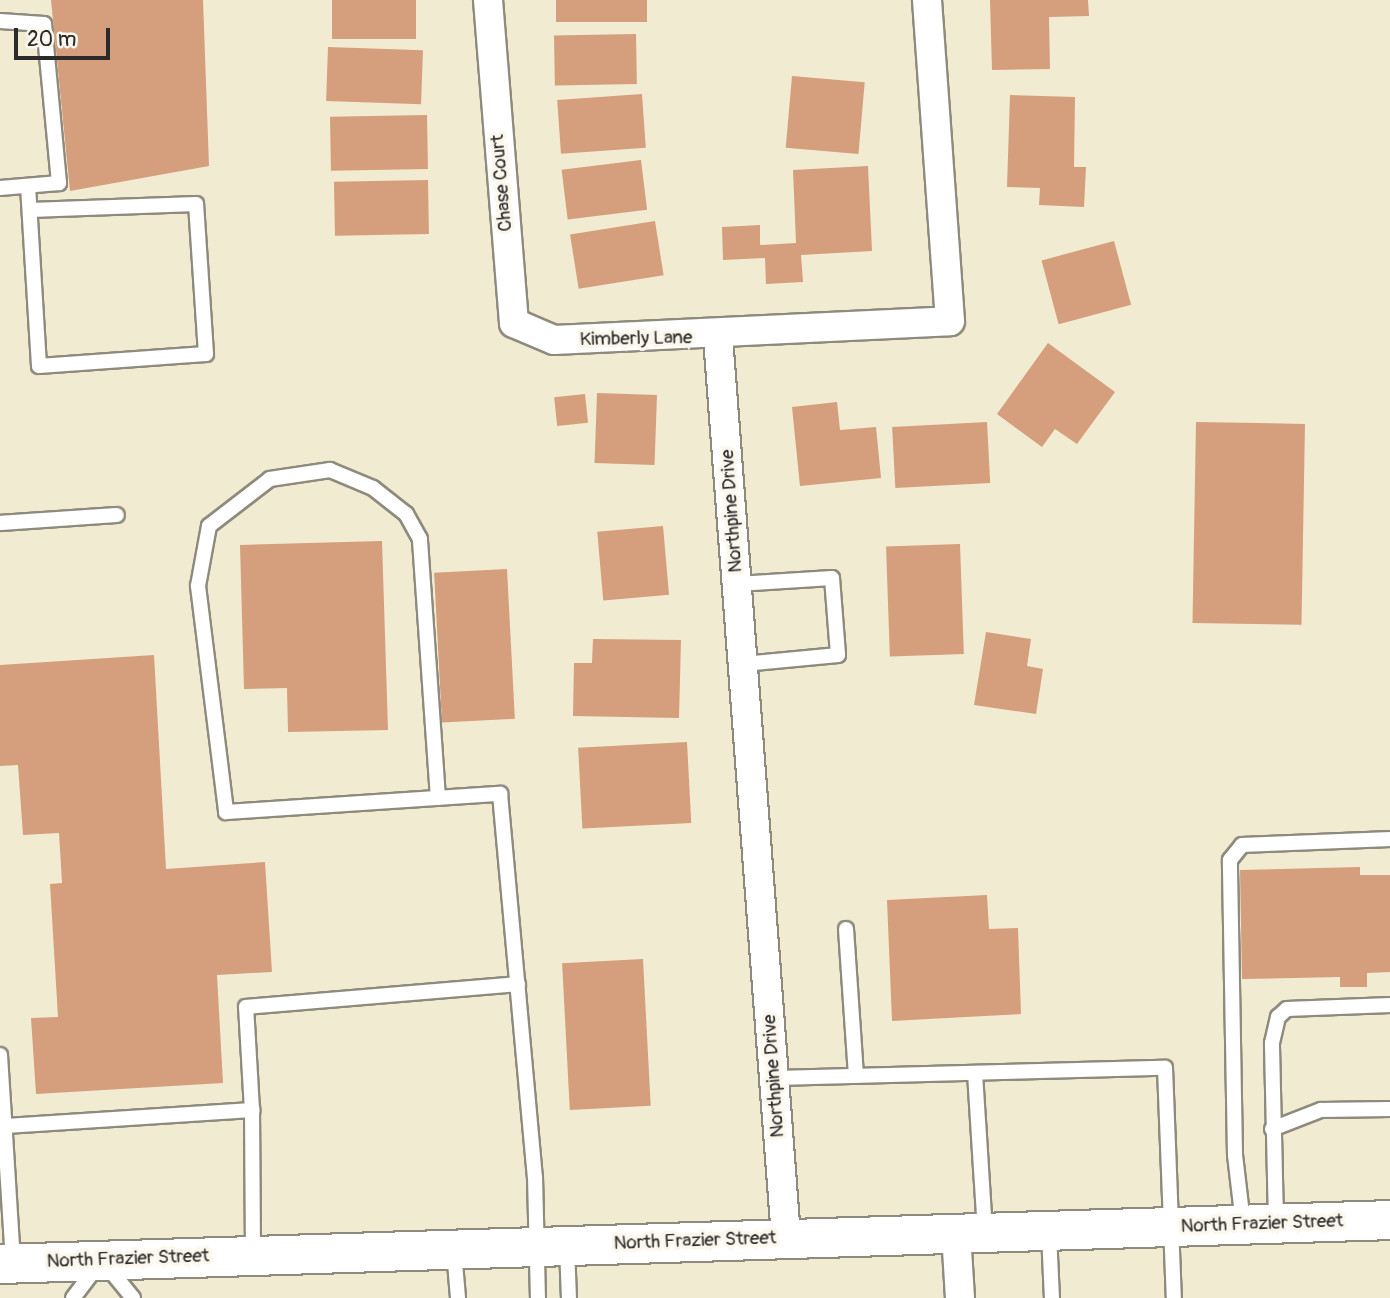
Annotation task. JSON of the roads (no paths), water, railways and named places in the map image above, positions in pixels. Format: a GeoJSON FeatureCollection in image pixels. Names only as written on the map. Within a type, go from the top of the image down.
{"type":"FeatureCollection","features":[{"type":"Feature","properties":{"kind":"main road","name":"North Frazier Street"},"geometry":{"type":"LineString","coordinates":[[6,1264],[1390,1220]]}},
{"type":"Feature","properties":{"kind":"street","name":"Chase Court"},"geometry":{"type":"LineString","coordinates":[[488,0],[513,323],[554,340]]}},
{"type":"Feature","properties":{"kind":"street"},"geometry":{"type":"LineString","coordinates":[[718,337],[950,321],[927,0]]}},
{"type":"Feature","properties":{"kind":"street","name":"Kimberly Lane"},"geometry":{"type":"LineString","coordinates":[[554,340],[718,337]]}},
{"type":"Feature","properties":{"kind":"street","name":"Northpine Drive"},"geometry":{"type":"LineString","coordinates":[[718,337],[786,1238]]}},
{"type":"Feature","properties":{"kind":"street"},"geometry":{"type":"LineString","coordinates":[[960,1298],[971,1233]]}},
{"type":"Feature","properties":{"kind":"lane"},"geometry":{"type":"LineString","coordinates":[[0,21],[44,24],[59,183],[0,188]]}},
{"type":"Feature","properties":{"kind":"lane"},"geometry":{"type":"LineString","coordinates":[[28,186],[39,366],[206,354],[196,204],[30,210]]}},
{"type":"Feature","properties":{"kind":"lane"},"geometry":{"type":"LineString","coordinates":[[438,798],[420,539],[406,514],[373,488],[330,470],[270,479],[209,526],[198,586],[226,812],[500,794],[518,984],[551,1246],[569,1298]]}},
{"type":"Feature","properties":{"kind":"lane"},"geometry":{"type":"LineString","coordinates":[[0,523],[117,515]]}},
{"type":"Feature","properties":{"kind":"lane"},"geometry":{"type":"LineString","coordinates":[[737,584],[832,578],[838,655],[743,664]]}},
{"type":"Feature","properties":{"kind":"lane"},"geometry":{"type":"LineString","coordinates":[[1260,1224],[1234,1142],[1230,860],[1242,845],[1390,839]]}},
{"type":"Feature","properties":{"kind":"lane"},"geometry":{"type":"LineString","coordinates":[[846,929],[856,1076]]}},
{"type":"Feature","properties":{"kind":"lane"},"geometry":{"type":"LineString","coordinates":[[253,1255],[252,1110],[246,1007],[518,984]]}},
{"type":"Feature","properties":{"kind":"lane"},"geometry":{"type":"LineString","coordinates":[[1260,1224],[1272,1129],[1278,1017],[1287,1009],[1390,1005]]}},
{"type":"Feature","properties":{"kind":"lane"},"geometry":{"type":"LineString","coordinates":[[0,1055],[5,1126],[6,1264]]}},
{"type":"Feature","properties":{"kind":"lane"},"geometry":{"type":"LineString","coordinates":[[774,1078],[1165,1068],[1174,1298]]}},
{"type":"Feature","properties":{"kind":"lane"},"geometry":{"type":"LineString","coordinates":[[971,1233],[975,1073]]}},
{"type":"Feature","properties":{"kind":"lane"},"geometry":{"type":"LineString","coordinates":[[1272,1129],[1321,1110],[1390,1109]]}},
{"type":"Feature","properties":{"kind":"lane"},"geometry":{"type":"LineString","coordinates":[[5,1126],[252,1110]]}},
{"type":"Feature","properties":{"kind":"lane"},"geometry":{"type":"LineString","coordinates":[[1049,1230],[1052,1298]]}},
{"type":"Feature","properties":{"kind":"lane"},"geometry":{"type":"LineString","coordinates":[[538,1298],[551,1246]]}},
{"type":"Feature","properties":{"kind":"lane"},"geometry":{"type":"LineString","coordinates":[[454,1249],[458,1298]]}},
{"type":"Feature","properties":{"kind":"lane"},"geometry":{"type":"LineString","coordinates":[[73,1298],[102,1260],[134,1298]]}}]}
